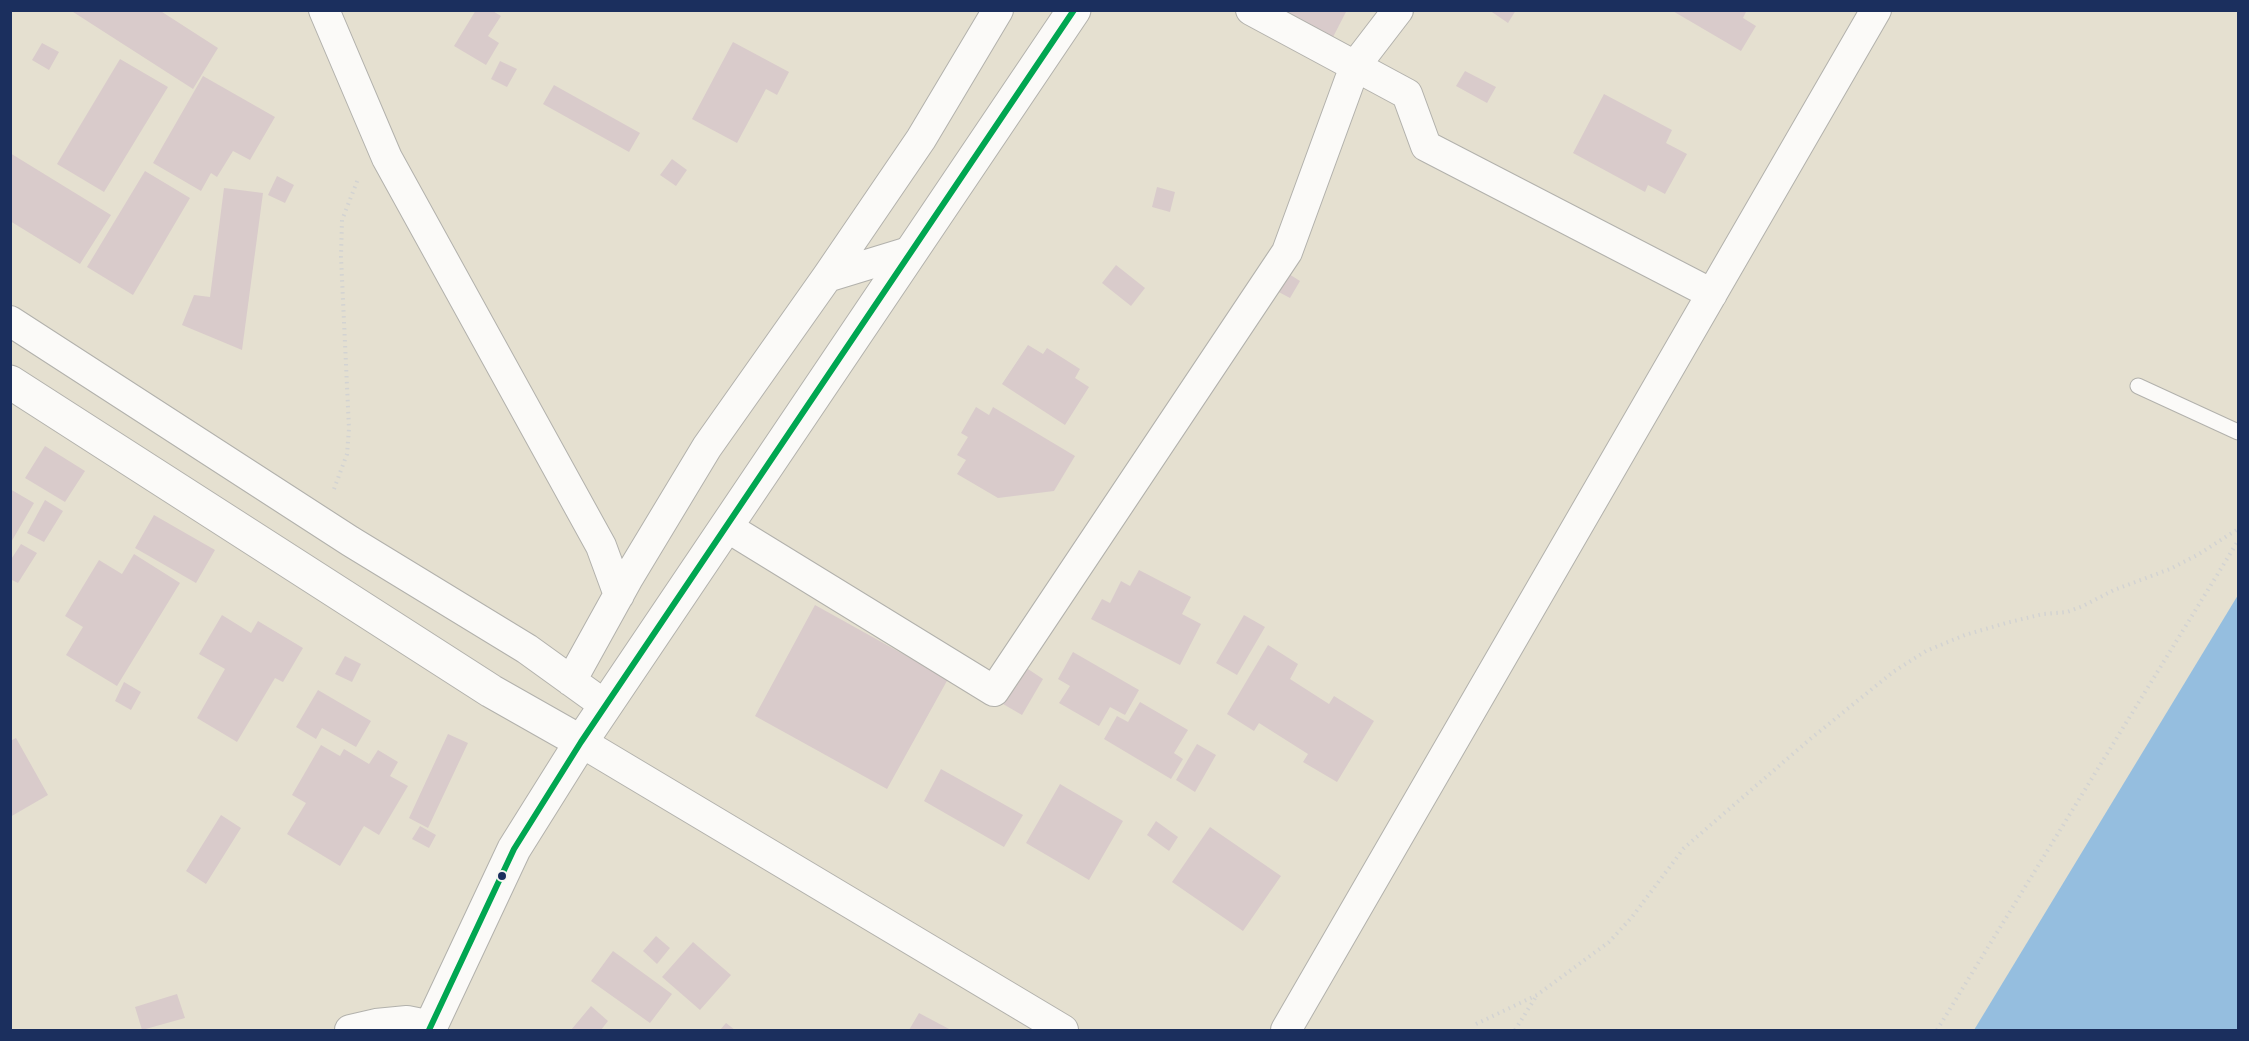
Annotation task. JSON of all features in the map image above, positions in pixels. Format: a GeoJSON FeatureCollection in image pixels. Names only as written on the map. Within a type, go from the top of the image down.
{"type":"FeatureCollection","features":[{"type":"Feature","properties":{"kind":"street"},"geometry":{"type":"LineString","coordinates":[[324,10],[387,158],[601,546],[619,595]]}},
{"type":"Feature","properties":{"kind":"street"},"geometry":{"type":"LineString","coordinates":[[571,681],[707,447],[921,139],[998,10]]}},
{"type":"Feature","properties":{"kind":"street"},"geometry":{"type":"LineString","coordinates":[[350,1030],[376,1024],[407,1021],[431,1028],[514,849],[581,742],[1074,10]]}},
{"type":"Feature","properties":{"kind":"street"},"geometry":{"type":"LineString","coordinates":[[1251,10],[1407,94],[1426,146],[1712,294]]}},
{"type":"Feature","properties":{"kind":"street"},"geometry":{"type":"LineString","coordinates":[[727,527],[994,691],[1287,252],[1355,66],[1398,10]]}},
{"type":"Feature","properties":{"kind":"street"},"geometry":{"type":"LineString","coordinates":[[1286,1030],[1876,10]]}},
{"type":"Feature","properties":{"kind":"street"},"geometry":{"type":"LineString","coordinates":[[827,277],[912,251]]}},
{"type":"Feature","properties":{"kind":"street"},"geometry":{"type":"LineString","coordinates":[[10,321],[316,519],[528,649],[606,706]]}},
{"type":"Feature","properties":{"kind":"street"},"geometry":{"type":"LineString","coordinates":[[10,382],[491,692],[581,742],[1064,1030]]}},
{"type":"Feature","properties":{"kind":"lane"},"geometry":{"type":"LineString","coordinates":[[2138,386],[2238,432]]}},
{"type":"Feature","properties":{"kind":"path"},"geometry":{"type":"LineString","coordinates":[[316,519],[329,501],[339,480],[347,454],[349,429],[341,257],[342,220],[353,188],[365,168],[376,160],[387,158]]}},
{"type":"Feature","properties":{"kind":"path"},"geometry":{"type":"LineString","coordinates":[[1476,1024],[1538,995],[1609,942],[1632,917],[1677,856],[1691,841],[1893,672],[1926,651],[1965,635],[2043,614],[2067,612],[2083,606],[2123,586],[2170,569],[2238,529]]}},
{"type":"Feature","properties":{"kind":"path"},"geometry":{"type":"LineString","coordinates":[[1937,1030],[2238,541]]}},
{"type":"Feature","properties":{"kind":"path"},"geometry":{"type":"LineString","coordinates":[[1515,1030],[1538,995]]}},
{"type":"Feature","properties":{"kind":"water"},"geometry":{"type":"Polygon","coordinates":[[[2238,595],[2238,1030],[1974,1030],[2238,595]]]}},
{"type":"Feature","properties":{"kind":"building"},"geometry":{"type":"Polygon","coordinates":[[[70,10],[159,10],[218,48],[193,89],[70,10]]]}},
{"type":"Feature","properties":{"kind":"building"},"geometry":{"type":"Polygon","coordinates":[[[476,10],[491,10],[501,16],[488,36],[499,43],[486,65],[454,46],[476,10]]]}},
{"type":"Feature","properties":{"kind":"building"},"geometry":{"type":"Polygon","coordinates":[[[1279,10],[1347,10],[1332,39],[1279,10]]]}},
{"type":"Feature","properties":{"kind":"building"},"geometry":{"type":"Polygon","coordinates":[[[1489,10],[1516,10],[1508,23],[1489,10]]]}},
{"type":"Feature","properties":{"kind":"building"},"geometry":{"type":"Polygon","coordinates":[[[1671,10],[1747,10],[1743,18],[1756,26],[1741,51],[1671,10]]]}},
{"type":"Feature","properties":{"kind":"building"},"geometry":{"type":"Polygon","coordinates":[[[733,42],[789,72],[777,95],[766,89],[737,143],[692,119],[733,42]]]}},
{"type":"Feature","properties":{"kind":"building"},"geometry":{"type":"Polygon","coordinates":[[[42,43],[59,52],[49,70],[32,60],[42,43]]]}},
{"type":"Feature","properties":{"kind":"building"},"geometry":{"type":"Polygon","coordinates":[[[120,59],[168,87],[104,192],[57,164],[120,59]]]}},
{"type":"Feature","properties":{"kind":"building"},"geometry":{"type":"Polygon","coordinates":[[[500,61],[517,69],[507,87],[491,79],[500,61]]]}},
{"type":"Feature","properties":{"kind":"building"},"geometry":{"type":"Polygon","coordinates":[[[1465,71],[1496,87],[1487,103],[1456,86],[1465,71]]]}},
{"type":"Feature","properties":{"kind":"building"},"geometry":{"type":"Polygon","coordinates":[[[203,76],[275,117],[250,160],[233,151],[217,177],[211,173],[201,191],[153,163],[203,76]]]}},
{"type":"Feature","properties":{"kind":"building"},"geometry":{"type":"Polygon","coordinates":[[[554,85],[640,133],[629,152],[543,104],[554,85]]]}},
{"type":"Feature","properties":{"kind":"building"},"geometry":{"type":"Polygon","coordinates":[[[1604,94],[1672,130],[1666,143],[1687,154],[1665,194],[1648,185],[1645,192],[1573,153],[1604,94]]]}},
{"type":"Feature","properties":{"kind":"building"},"geometry":{"type":"Polygon","coordinates":[[[10,153],[111,215],[80,264],[10,221],[10,153]]]}},
{"type":"Feature","properties":{"kind":"building"},"geometry":{"type":"Polygon","coordinates":[[[672,159],[687,170],[676,186],[660,175],[672,159]]]}},
{"type":"Feature","properties":{"kind":"building"},"geometry":{"type":"Polygon","coordinates":[[[145,171],[190,198],[133,295],[87,267],[145,171]]]}},
{"type":"Feature","properties":{"kind":"building"},"geometry":{"type":"Polygon","coordinates":[[[277,176],[294,185],[285,203],[268,195],[277,176]]]}},
{"type":"Feature","properties":{"kind":"building"},"geometry":{"type":"Polygon","coordinates":[[[1157,187],[1175,192],[1170,212],[1152,207],[1157,187]]]}},
{"type":"Feature","properties":{"kind":"building"},"geometry":{"type":"Polygon","coordinates":[[[224,188],[263,193],[242,350],[182,325],[194,295],[210,297],[224,188]]]}},
{"type":"Feature","properties":{"kind":"building"},"geometry":{"type":"Polygon","coordinates":[[[1116,265],[1145,288],[1131,306],[1102,283],[1116,265]]]}},
{"type":"Feature","properties":{"kind":"building"},"geometry":{"type":"Polygon","coordinates":[[[1284,271],[1300,281],[1290,298],[1273,289],[1284,271]]]}},
{"type":"Feature","properties":{"kind":"building"},"geometry":{"type":"Polygon","coordinates":[[[1028,345],[1043,354],[1047,348],[1080,369],[1075,378],[1089,387],[1065,425],[1002,384],[1028,345]]]}},
{"type":"Feature","properties":{"kind":"building"},"geometry":{"type":"Polygon","coordinates":[[[976,407],[989,415],[993,407],[1075,456],[1054,491],[998,498],[957,474],[966,460],[957,455],[968,437],[961,433],[976,407]]]}},
{"type":"Feature","properties":{"kind":"building"},"geometry":{"type":"Polygon","coordinates":[[[45,446],[85,471],[65,502],[25,478],[45,446]]]}},
{"type":"Feature","properties":{"kind":"building"},"geometry":{"type":"Polygon","coordinates":[[[10,489],[34,503],[10,544],[10,489]]]}},
{"type":"Feature","properties":{"kind":"building"},"geometry":{"type":"Polygon","coordinates":[[[45,500],[63,511],[44,542],[27,533],[45,500]]]}},
{"type":"Feature","properties":{"kind":"building"},"geometry":{"type":"Polygon","coordinates":[[[154,515],[215,550],[196,583],[135,548],[154,515]]]}},
{"type":"Feature","properties":{"kind":"building"},"geometry":{"type":"Polygon","coordinates":[[[21,544],[37,553],[18,583],[10,579],[10,561],[21,544]]]}},
{"type":"Feature","properties":{"kind":"building"},"geometry":{"type":"Polygon","coordinates":[[[134,554],[180,583],[117,686],[66,655],[83,627],[65,616],[99,560],[122,574],[134,554]]]}},
{"type":"Feature","properties":{"kind":"building"},"geometry":{"type":"Polygon","coordinates":[[[1139,570],[1191,597],[1182,614],[1201,624],[1180,665],[1091,619],[1102,599],[1110,603],[1121,581],[1130,586],[1139,570]]]}},
{"type":"Feature","properties":{"kind":"building"},"geometry":{"type":"Polygon","coordinates":[[[815,605],[948,679],[887,789],[755,716],[815,605]]]}},
{"type":"Feature","properties":{"kind":"building"},"geometry":{"type":"Polygon","coordinates":[[[222,615],[251,633],[258,621],[303,648],[283,682],[275,678],[237,742],[197,718],[225,669],[199,654],[222,615]]]}},
{"type":"Feature","properties":{"kind":"building"},"geometry":{"type":"Polygon","coordinates":[[[1244,615],[1265,627],[1237,675],[1216,663],[1244,615]]]}},
{"type":"Feature","properties":{"kind":"building"},"geometry":{"type":"Polygon","coordinates":[[[1268,645],[1298,664],[1290,679],[1329,704],[1334,696],[1374,721],[1337,782],[1303,762],[1308,754],[1259,723],[1254,731],[1227,714],[1268,645]]]}},
{"type":"Feature","properties":{"kind":"building"},"geometry":{"type":"Polygon","coordinates":[[[1073,652],[1139,690],[1125,715],[1110,707],[1099,726],[1059,703],[1070,686],[1058,679],[1073,652]]]}},
{"type":"Feature","properties":{"kind":"building"},"geometry":{"type":"Polygon","coordinates":[[[345,656],[361,664],[352,682],[335,674],[345,656]]]}},
{"type":"Feature","properties":{"kind":"building"},"geometry":{"type":"Polygon","coordinates":[[[1025,667],[1043,679],[1022,715],[1003,704],[1025,667]]]}},
{"type":"Feature","properties":{"kind":"building"},"geometry":{"type":"Polygon","coordinates":[[[124,682],[141,692],[131,710],[115,701],[124,682]]]}},
{"type":"Feature","properties":{"kind":"building"},"geometry":{"type":"Polygon","coordinates":[[[318,690],[371,721],[356,747],[322,728],[316,739],[296,727],[318,690]]]}},
{"type":"Feature","properties":{"kind":"building"},"geometry":{"type":"Polygon","coordinates":[[[1140,702],[1188,730],[1174,753],[1183,759],[1171,779],[1104,739],[1117,716],[1128,722],[1140,702]]]}},
{"type":"Feature","properties":{"kind":"building"},"geometry":{"type":"Polygon","coordinates":[[[448,734],[468,743],[428,828],[409,818],[448,734]]]}},
{"type":"Feature","properties":{"kind":"building"},"geometry":{"type":"Polygon","coordinates":[[[16,738],[48,795],[10,817],[10,741],[16,738]]]}},
{"type":"Feature","properties":{"kind":"building"},"geometry":{"type":"Polygon","coordinates":[[[1197,744],[1216,755],[1195,792],[1176,780],[1197,744]]]}},
{"type":"Feature","properties":{"kind":"building"},"geometry":{"type":"Polygon","coordinates":[[[321,745],[340,756],[344,749],[369,764],[378,750],[398,762],[390,776],[408,786],[379,835],[364,826],[340,866],[287,834],[306,803],[292,795],[321,745]]]}},
{"type":"Feature","properties":{"kind":"building"},"geometry":{"type":"Polygon","coordinates":[[[941,769],[1023,815],[1004,847],[924,801],[941,769]]]}},
{"type":"Feature","properties":{"kind":"building"},"geometry":{"type":"Polygon","coordinates":[[[1060,784],[1123,821],[1089,880],[1026,843],[1060,784]]]}},
{"type":"Feature","properties":{"kind":"building"},"geometry":{"type":"Polygon","coordinates":[[[221,815],[241,828],[206,884],[186,871],[221,815]]]}},
{"type":"Feature","properties":{"kind":"building"},"geometry":{"type":"Polygon","coordinates":[[[1156,821],[1178,837],[1169,851],[1147,835],[1156,821]]]}},
{"type":"Feature","properties":{"kind":"building"},"geometry":{"type":"Polygon","coordinates":[[[420,826],[436,835],[429,848],[412,839],[420,826]]]}},
{"type":"Feature","properties":{"kind":"building"},"geometry":{"type":"Polygon","coordinates":[[[1210,827],[1281,876],[1243,931],[1172,882],[1210,827]]]}},
{"type":"Feature","properties":{"kind":"building"},"geometry":{"type":"Polygon","coordinates":[[[656,936],[670,948],[657,964],[643,951],[656,936]]]}},
{"type":"Feature","properties":{"kind":"building"},"geometry":{"type":"Polygon","coordinates":[[[693,942],[731,975],[700,1010],[662,977],[693,942]]]}},
{"type":"Feature","properties":{"kind":"building"},"geometry":{"type":"Polygon","coordinates":[[[613,951],[672,994],[650,1023],[591,981],[613,951]]]}},
{"type":"Feature","properties":{"kind":"building"},"geometry":{"type":"Polygon","coordinates":[[[177,994],[185,1018],[142,1030],[135,1007],[177,994]]]}},
{"type":"Feature","properties":{"kind":"building"},"geometry":{"type":"Polygon","coordinates":[[[591,1006],[608,1021],[601,1030],[571,1030],[591,1006]]]}},
{"type":"Feature","properties":{"kind":"building"},"geometry":{"type":"Polygon","coordinates":[[[919,1013],[951,1030],[909,1030],[919,1013]]]}},
{"type":"Feature","properties":{"kind":"building"},"geometry":{"type":"Polygon","coordinates":[[[726,1023],[735,1030],[720,1030],[726,1023]]]}},
{"type":"Feature","properties":{"kind":"transit line"},"geometry":{"type":"LineString","coordinates":[[429,1030],[514,849],[581,742],[1074,10]]}}]}
